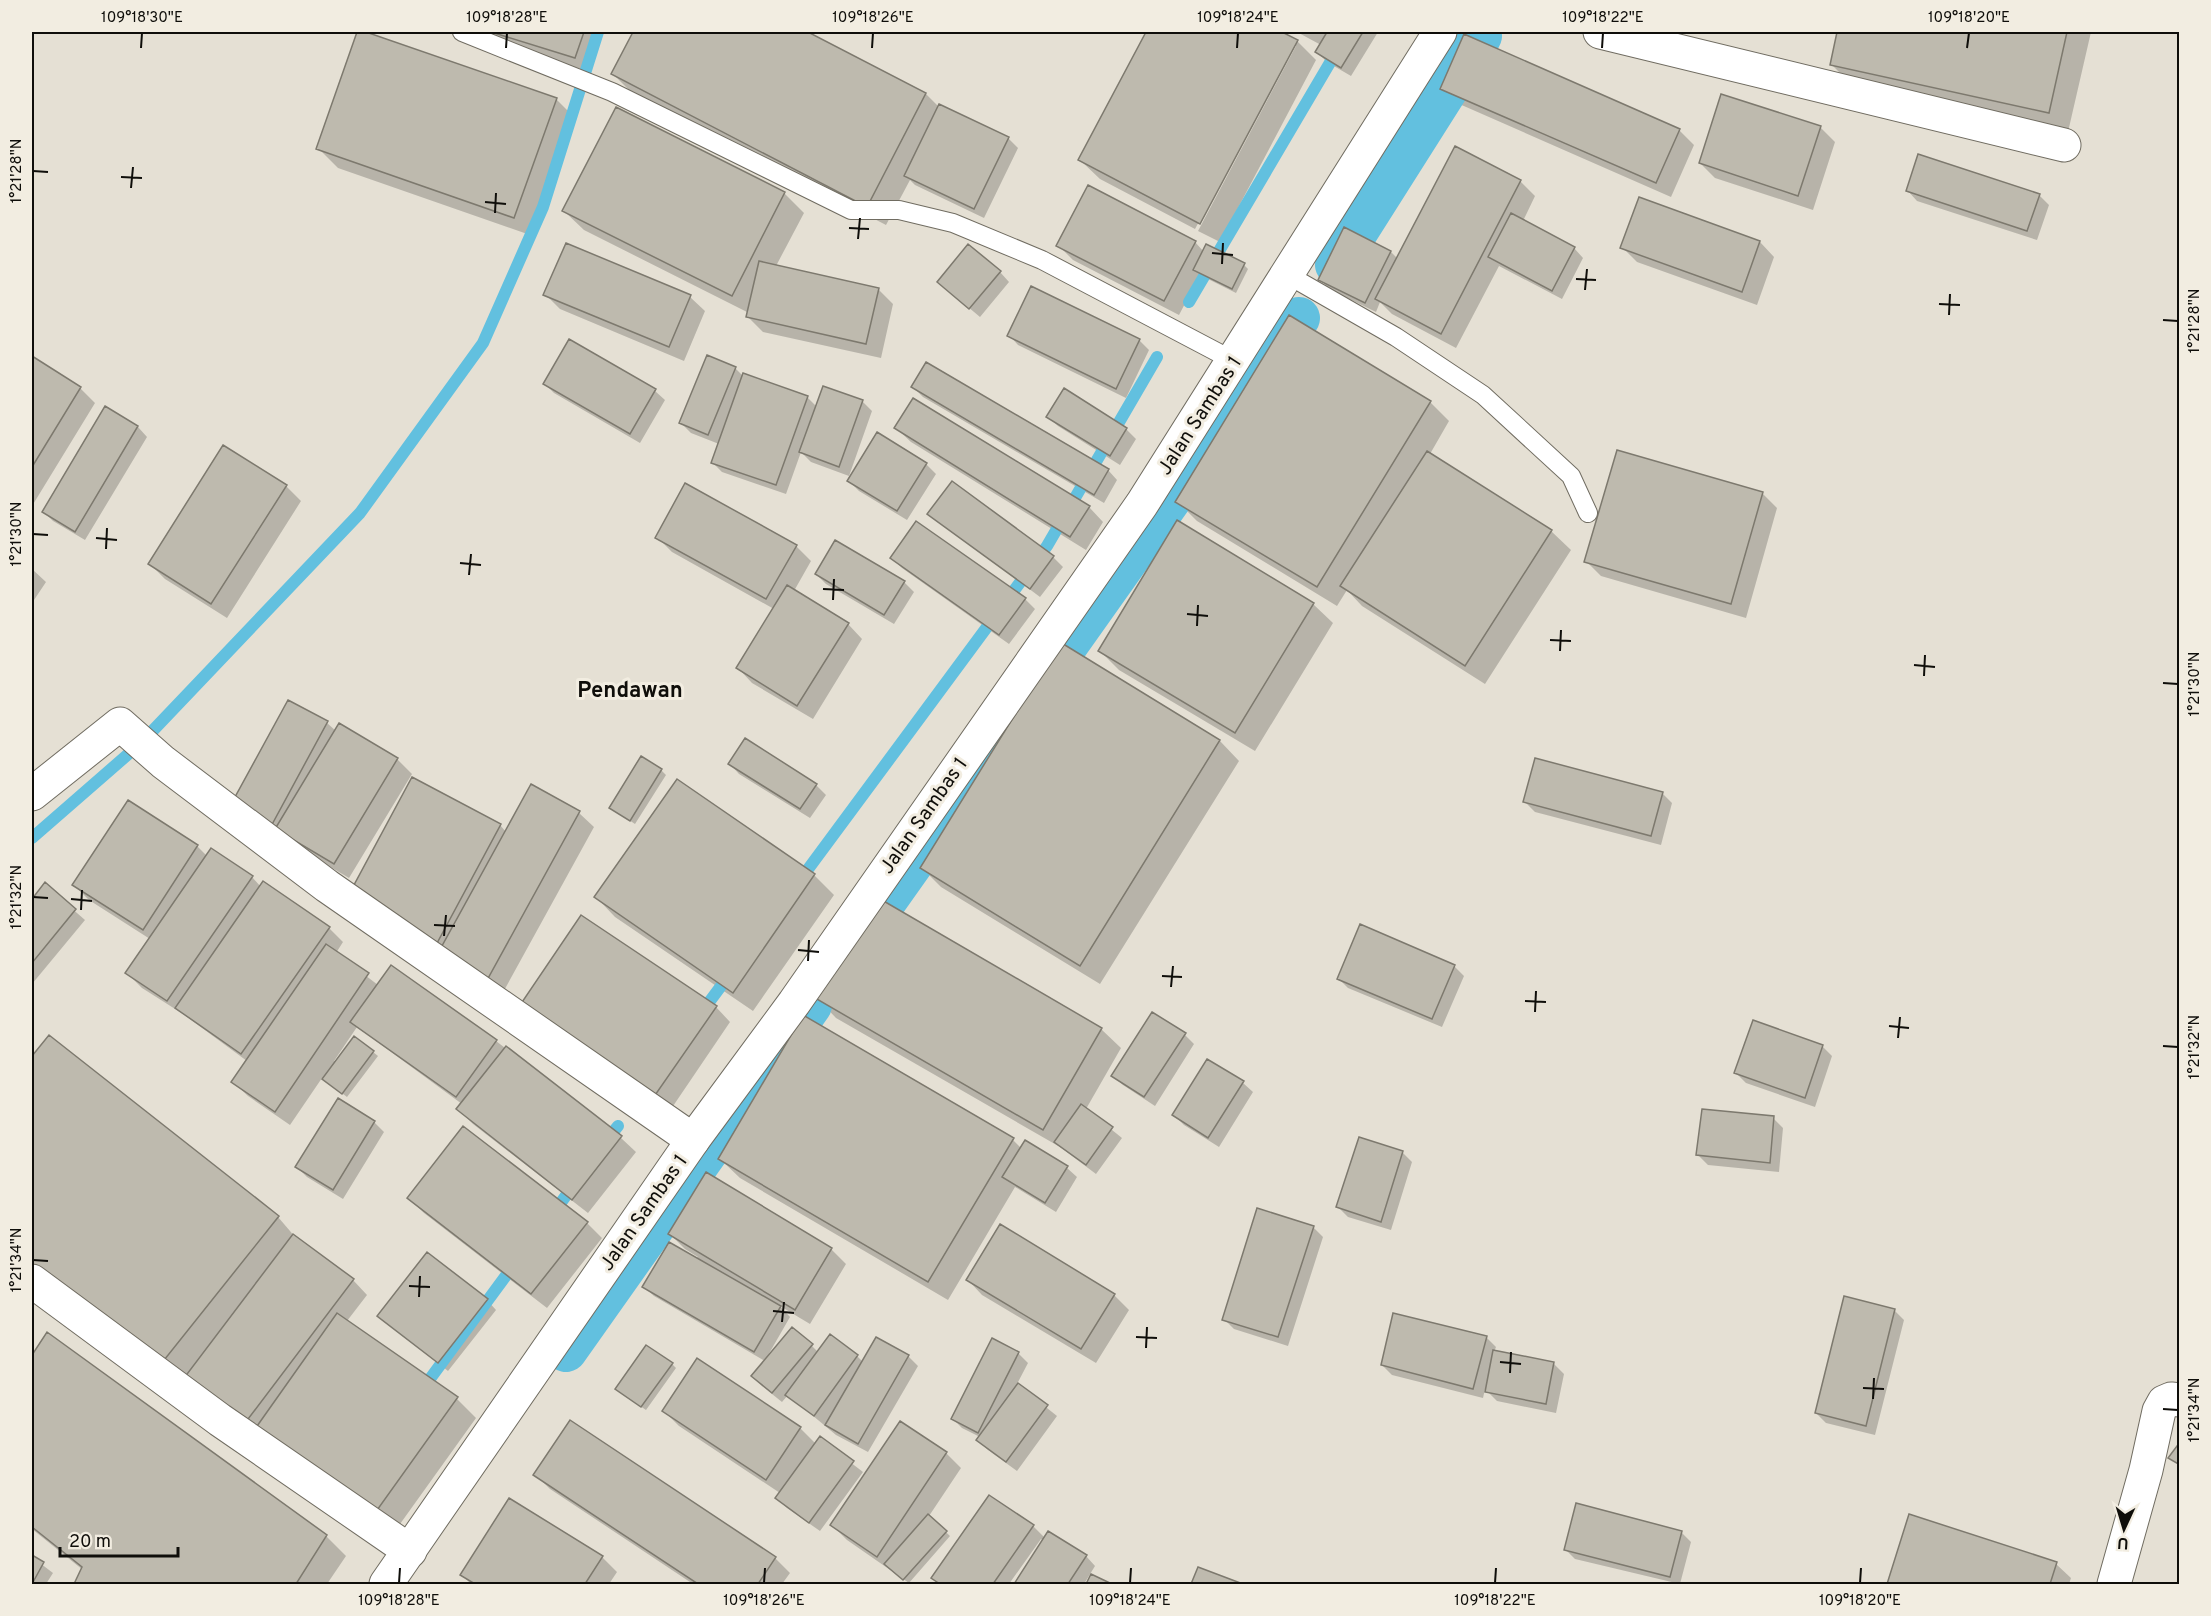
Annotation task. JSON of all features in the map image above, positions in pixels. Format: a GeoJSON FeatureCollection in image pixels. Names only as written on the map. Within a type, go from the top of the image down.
{"type":"FeatureCollection","features":[{"type":"Feature","properties":{"kind":"street","name":"Jalan Sambas 1"},"geometry":{"type":"LineString","coordinates":[[386,1584],[693,1140],[794,1004],[1142,504],[1440,32]]}},
{"type":"Feature","properties":{"kind":"street"},"geometry":{"type":"LineString","coordinates":[[1600,32],[2064,145]]}},
{"type":"Feature","properties":{"kind":"street"},"geometry":{"type":"LineString","coordinates":[[32,794],[120,724],[163,762],[327,886],[693,1140]]}},
{"type":"Feature","properties":{"kind":"street"},"geometry":{"type":"LineString","coordinates":[[32,1281],[220,1420],[410,1551]]}},
{"type":"Feature","properties":{"kind":"street"},"geometry":{"type":"LineString","coordinates":[[2114,1584],[2146,1470],[2158,1411],[2164,1402],[2180,1400]]}},
{"type":"Feature","properties":{"kind":"lane"},"geometry":{"type":"LineString","coordinates":[[462,32],[560,69],[612,92],[851,210],[898,210],[954,224],[1042,260],[1234,361]]}},
{"type":"Feature","properties":{"kind":"lane"},"geometry":{"type":"LineString","coordinates":[[1288,275],[1396,337],[1483,395],[1571,476],[1588,513]]}},
{"type":"Feature","properties":{"kind":"building"},"geometry":{"type":"Polygon","coordinates":[[[357,32],[366,32],[557,98],[514,218],[316,149],[357,32]]]}},
{"type":"Feature","properties":{"kind":"building"},"geometry":{"type":"Polygon","coordinates":[[[491,32],[584,32],[575,58],[491,32]]]}},
{"type":"Feature","properties":{"kind":"building"},"geometry":{"type":"Polygon","coordinates":[[[633,32],[808,32],[926,93],[867,207],[611,74],[633,32]]]}},
{"type":"Feature","properties":{"kind":"building"},"geometry":{"type":"Polygon","coordinates":[[[1146,32],[1282,32],[1298,40],[1200,224],[1078,160],[1146,32]]]}},
{"type":"Feature","properties":{"kind":"building"},"geometry":{"type":"Polygon","coordinates":[[[1327,32],[1363,32],[1341,68],[1315,52],[1327,32]]]}},
{"type":"Feature","properties":{"kind":"building"},"geometry":{"type":"Polygon","coordinates":[[[1837,32],[2067,32],[2049,113],[1830,65],[1837,32]]]}},
{"type":"Feature","properties":{"kind":"building"},"geometry":{"type":"Polygon","coordinates":[[[1464,34],[1680,129],[1656,183],[1440,89],[1464,34]]]}},
{"type":"Feature","properties":{"kind":"building"},"geometry":{"type":"Polygon","coordinates":[[[1721,94],[1821,126],[1798,196],[1699,163],[1721,94]]]}},
{"type":"Feature","properties":{"kind":"building"},"geometry":{"type":"Polygon","coordinates":[[[939,104],[1009,137],[974,209],[904,176],[939,104]]]}},
{"type":"Feature","properties":{"kind":"building"},"geometry":{"type":"Polygon","coordinates":[[[616,107],[785,192],[732,296],[562,211],[616,107]]]}},
{"type":"Feature","properties":{"kind":"building"},"geometry":{"type":"Polygon","coordinates":[[[1455,146],[1521,180],[1441,334],[1375,299],[1455,146]]]}},
{"type":"Feature","properties":{"kind":"building"},"geometry":{"type":"Polygon","coordinates":[[[1918,154],[2040,194],[2027,231],[1906,191],[1918,154]]]}},
{"type":"Feature","properties":{"kind":"building"},"geometry":{"type":"Polygon","coordinates":[[[1088,185],[1196,241],[1164,301],[1056,246],[1088,185]]]}},
{"type":"Feature","properties":{"kind":"building"},"geometry":{"type":"Polygon","coordinates":[[[1639,197],[1760,241],[1742,292],[1620,248],[1639,197]]]}},
{"type":"Feature","properties":{"kind":"building"},"geometry":{"type":"Polygon","coordinates":[[[1511,213],[1575,247],[1552,291],[1488,257],[1511,213]]]}},
{"type":"Feature","properties":{"kind":"building"},"geometry":{"type":"Polygon","coordinates":[[[1344,227],[1391,251],[1365,303],[1318,280],[1344,227]]]}},
{"type":"Feature","properties":{"kind":"building"},"geometry":{"type":"Polygon","coordinates":[[[566,243],[691,295],[669,347],[543,295],[566,243]]]}},
{"type":"Feature","properties":{"kind":"building"},"geometry":{"type":"Polygon","coordinates":[[[968,244],[1001,271],[969,309],[937,282],[968,244]]]}},
{"type":"Feature","properties":{"kind":"building"},"geometry":{"type":"Polygon","coordinates":[[[1206,244],[1245,263],[1232,289],[1193,270],[1206,244]]]}},
{"type":"Feature","properties":{"kind":"building"},"geometry":{"type":"Polygon","coordinates":[[[759,261],[879,288],[866,344],[746,317],[759,261]]]}},
{"type":"Feature","properties":{"kind":"building"},"geometry":{"type":"Polygon","coordinates":[[[1031,286],[1140,339],[1116,389],[1007,336],[1031,286]]]}},
{"type":"Feature","properties":{"kind":"building"},"geometry":{"type":"Polygon","coordinates":[[[1289,315],[1431,401],[1317,587],[1175,502],[1289,315]]]}},
{"type":"Feature","properties":{"kind":"building"},"geometry":{"type":"Polygon","coordinates":[[[569,339],[656,389],[630,434],[543,384],[569,339]]]}},
{"type":"Feature","properties":{"kind":"building"},"geometry":{"type":"Polygon","coordinates":[[[707,355],[736,367],[708,435],[679,423],[707,355]]]}},
{"type":"Feature","properties":{"kind":"building"},"geometry":{"type":"Polygon","coordinates":[[[32,356],[81,387],[32,467],[32,356]]]}},
{"type":"Feature","properties":{"kind":"building"},"geometry":{"type":"Polygon","coordinates":[[[926,362],[1109,469],[1094,495],[911,387],[926,362]]]}},
{"type":"Feature","properties":{"kind":"building"},"geometry":{"type":"Polygon","coordinates":[[[743,373],[808,396],[776,485],[711,463],[743,373]]]}},
{"type":"Feature","properties":{"kind":"building"},"geometry":{"type":"Polygon","coordinates":[[[823,386],[863,400],[839,467],[799,452],[823,386]]]}},
{"type":"Feature","properties":{"kind":"building"},"geometry":{"type":"Polygon","coordinates":[[[1064,388],[1127,428],[1110,456],[1046,417],[1064,388]]]}},
{"type":"Feature","properties":{"kind":"building"},"geometry":{"type":"Polygon","coordinates":[[[913,398],[1090,506],[1070,537],[894,428],[913,398]]]}},
{"type":"Feature","properties":{"kind":"building"},"geometry":{"type":"Polygon","coordinates":[[[105,406],[138,426],[75,532],[42,512],[105,406]]]}},
{"type":"Feature","properties":{"kind":"building"},"geometry":{"type":"Polygon","coordinates":[[[877,432],[927,463],[897,511],[847,481],[877,432]]]}},
{"type":"Feature","properties":{"kind":"building"},"geometry":{"type":"Polygon","coordinates":[[[223,445],[287,485],[211,604],[148,564],[223,445]]]}},
{"type":"Feature","properties":{"kind":"building"},"geometry":{"type":"Polygon","coordinates":[[[1617,450],[1763,492],[1731,604],[1584,562],[1617,450]]]}},
{"type":"Feature","properties":{"kind":"building"},"geometry":{"type":"Polygon","coordinates":[[[1427,451],[1552,530],[1465,666],[1340,586],[1427,451]]]}},
{"type":"Feature","properties":{"kind":"building"},"geometry":{"type":"Polygon","coordinates":[[[952,481],[1054,556],[1030,589],[927,514],[952,481]]]}},
{"type":"Feature","properties":{"kind":"building"},"geometry":{"type":"Polygon","coordinates":[[[685,483],[797,545],[766,599],[655,538],[685,483]]]}},
{"type":"Feature","properties":{"kind":"building"},"geometry":{"type":"Polygon","coordinates":[[[1177,520],[1314,603],[1235,733],[1098,651],[1177,520]]]}},
{"type":"Feature","properties":{"kind":"building"},"geometry":{"type":"Polygon","coordinates":[[[916,521],[1026,598],[999,635],[890,558],[916,521]]]}},
{"type":"Feature","properties":{"kind":"building"},"geometry":{"type":"Polygon","coordinates":[[[835,540],[905,581],[884,615],[815,574],[835,540]]]}},
{"type":"Feature","properties":{"kind":"building"},"geometry":{"type":"Polygon","coordinates":[[[787,585],[849,623],[797,706],[736,668],[787,585]]]}},
{"type":"Feature","properties":{"kind":"building"},"geometry":{"type":"Polygon","coordinates":[[[1060,642],[1220,740],[1080,966],[920,868],[1060,642]]]}},
{"type":"Feature","properties":{"kind":"building"},"geometry":{"type":"Polygon","coordinates":[[[288,700],[328,721],[269,830],[229,808],[288,700]]]}},
{"type":"Feature","properties":{"kind":"building"},"geometry":{"type":"Polygon","coordinates":[[[339,723],[398,758],[334,864],[275,829],[339,723]]]}},
{"type":"Feature","properties":{"kind":"building"},"geometry":{"type":"Polygon","coordinates":[[[745,738],[817,784],[800,809],[728,764],[745,738]]]}},
{"type":"Feature","properties":{"kind":"building"},"geometry":{"type":"Polygon","coordinates":[[[641,756],[662,769],[630,821],[609,808],[641,756]]]}},
{"type":"Feature","properties":{"kind":"building"},"geometry":{"type":"Polygon","coordinates":[[[1535,758],[1663,792],[1651,836],[1523,802],[1535,758]]]}},
{"type":"Feature","properties":{"kind":"building"},"geometry":{"type":"Polygon","coordinates":[[[412,777],[501,824],[436,945],[347,898],[412,777]]]}},
{"type":"Feature","properties":{"kind":"building"},"geometry":{"type":"Polygon","coordinates":[[[677,779],[815,874],[733,993],[594,897],[677,779]]]}},
{"type":"Feature","properties":{"kind":"building"},"geometry":{"type":"Polygon","coordinates":[[[531,784],[580,811],[486,982],[437,955],[531,784]]]}},
{"type":"Feature","properties":{"kind":"building"},"geometry":{"type":"Polygon","coordinates":[[[128,800],[198,845],[143,930],[72,885],[128,800]]]}},
{"type":"Feature","properties":{"kind":"building"},"geometry":{"type":"Polygon","coordinates":[[[211,848],[253,876],[167,1001],[125,973],[211,848]]]}},
{"type":"Feature","properties":{"kind":"building"},"geometry":{"type":"Polygon","coordinates":[[[263,881],[330,927],[241,1054],[175,1008],[263,881]]]}},
{"type":"Feature","properties":{"kind":"building"},"geometry":{"type":"Polygon","coordinates":[[[45,882],[76,909],[32,963],[32,899],[45,882]]]}},
{"type":"Feature","properties":{"kind":"building"},"geometry":{"type":"Polygon","coordinates":[[[875,896],[1102,1028],[1043,1130],[815,998],[875,896]]]}},
{"type":"Feature","properties":{"kind":"building"},"geometry":{"type":"Polygon","coordinates":[[[581,915],[717,1006],[651,1101],[516,1011],[581,915]]]}},
{"type":"Feature","properties":{"kind":"building"},"geometry":{"type":"Polygon","coordinates":[[[1360,924],[1455,965],[1432,1019],[1337,979],[1360,924]]]}},
{"type":"Feature","properties":{"kind":"building"},"geometry":{"type":"Polygon","coordinates":[[[326,944],[369,973],[275,1112],[231,1082],[326,944]]]}},
{"type":"Feature","properties":{"kind":"building"},"geometry":{"type":"Polygon","coordinates":[[[391,965],[497,1040],[456,1097],[350,1022],[391,965]]]}},
{"type":"Feature","properties":{"kind":"building"},"geometry":{"type":"Polygon","coordinates":[[[1152,1012],[1186,1033],[1144,1097],[1111,1076],[1152,1012]]]}},
{"type":"Feature","properties":{"kind":"building"},"geometry":{"type":"Polygon","coordinates":[[[803,1015],[1014,1138],[928,1282],[718,1159],[803,1015]]]}},
{"type":"Feature","properties":{"kind":"building"},"geometry":{"type":"Polygon","coordinates":[[[1753,1020],[1823,1045],[1805,1098],[1734,1073],[1753,1020]]]}},
{"type":"Feature","properties":{"kind":"building"},"geometry":{"type":"Polygon","coordinates":[[[49,1035],[279,1216],[157,1369],[32,1270],[32,1056],[49,1035]]]}},
{"type":"Feature","properties":{"kind":"building"},"geometry":{"type":"Polygon","coordinates":[[[354,1036],[374,1051],[342,1094],[322,1079],[354,1036]]]}},
{"type":"Feature","properties":{"kind":"building"},"geometry":{"type":"Polygon","coordinates":[[[506,1046],[622,1136],[572,1200],[456,1109],[506,1046]]]}},
{"type":"Feature","properties":{"kind":"building"},"geometry":{"type":"Polygon","coordinates":[[[1207,1059],[1244,1081],[1208,1138],[1172,1115],[1207,1059]]]}},
{"type":"Feature","properties":{"kind":"building"},"geometry":{"type":"Polygon","coordinates":[[[338,1098],[375,1121],[333,1190],[295,1167],[338,1098]]]}},
{"type":"Feature","properties":{"kind":"building"},"geometry":{"type":"Polygon","coordinates":[[[1081,1104],[1113,1127],[1086,1165],[1054,1142],[1081,1104]]]}},
{"type":"Feature","properties":{"kind":"building"},"geometry":{"type":"Polygon","coordinates":[[[1702,1109],[1774,1116],[1770,1163],[1696,1155],[1702,1109]]]}},
{"type":"Feature","properties":{"kind":"building"},"geometry":{"type":"Polygon","coordinates":[[[463,1126],[588,1222],[531,1294],[407,1198],[463,1126]]]}},
{"type":"Feature","properties":{"kind":"building"},"geometry":{"type":"Polygon","coordinates":[[[1359,1137],[1403,1151],[1381,1222],[1336,1207],[1359,1137]]]}},
{"type":"Feature","properties":{"kind":"building"},"geometry":{"type":"Polygon","coordinates":[[[1025,1140],[1068,1166],[1045,1203],[1002,1177],[1025,1140]]]}},
{"type":"Feature","properties":{"kind":"building"},"geometry":{"type":"Polygon","coordinates":[[[706,1172],[832,1248],[795,1310],[668,1234],[706,1172]]]}},
{"type":"Feature","properties":{"kind":"building"},"geometry":{"type":"Polygon","coordinates":[[[1257,1208],[1314,1226],[1278,1337],[1222,1320],[1257,1208]]]}},
{"type":"Feature","properties":{"kind":"building"},"geometry":{"type":"Polygon","coordinates":[[[1000,1224],[1115,1294],[1081,1349],[966,1280],[1000,1224]]]}},
{"type":"Feature","properties":{"kind":"building"},"geometry":{"type":"Polygon","coordinates":[[[293,1234],[354,1279],[242,1427],[181,1382],[293,1234]]]}},
{"type":"Feature","properties":{"kind":"building"},"geometry":{"type":"Polygon","coordinates":[[[669,1242],[781,1306],[754,1352],[642,1287],[669,1242]]]}},
{"type":"Feature","properties":{"kind":"building"},"geometry":{"type":"Polygon","coordinates":[[[427,1252],[488,1299],[438,1363],[377,1316],[427,1252]]]}},
{"type":"Feature","properties":{"kind":"building"},"geometry":{"type":"Polygon","coordinates":[[[1844,1296],[1895,1309],[1866,1426],[1815,1413],[1844,1296]]]}},
{"type":"Feature","properties":{"kind":"building"},"geometry":{"type":"Polygon","coordinates":[[[337,1313],[458,1397],[370,1520],[250,1436],[337,1313]]]}},
{"type":"Feature","properties":{"kind":"building"},"geometry":{"type":"Polygon","coordinates":[[[1393,1313],[1487,1336],[1473,1389],[1381,1365],[1393,1313]]]}},
{"type":"Feature","properties":{"kind":"building"},"geometry":{"type":"Polygon","coordinates":[[[792,1327],[813,1344],[772,1393],[751,1376],[792,1327]]]}},
{"type":"Feature","properties":{"kind":"building"},"geometry":{"type":"Polygon","coordinates":[[[47,1332],[327,1535],[296,1584],[74,1584],[82,1567],[32,1527],[32,1355],[47,1332]]]}},
{"type":"Feature","properties":{"kind":"building"},"geometry":{"type":"Polygon","coordinates":[[[830,1334],[858,1355],[814,1416],[785,1395],[830,1334]]]}},
{"type":"Feature","properties":{"kind":"building"},"geometry":{"type":"Polygon","coordinates":[[[876,1337],[909,1355],[858,1444],[825,1425],[876,1337]]]}},
{"type":"Feature","properties":{"kind":"building"},"geometry":{"type":"Polygon","coordinates":[[[992,1338],[1019,1352],[978,1433],[951,1419],[992,1338]]]}},
{"type":"Feature","properties":{"kind":"building"},"geometry":{"type":"Polygon","coordinates":[[[646,1345],[673,1363],[641,1407],[615,1389],[646,1345]]]}},
{"type":"Feature","properties":{"kind":"building"},"geometry":{"type":"Polygon","coordinates":[[[1493,1350],[1554,1362],[1546,1404],[1485,1392],[1493,1350]]]}},
{"type":"Feature","properties":{"kind":"building"},"geometry":{"type":"Polygon","coordinates":[[[697,1358],[801,1427],[766,1480],[662,1411],[697,1358]]]}},
{"type":"Feature","properties":{"kind":"building"},"geometry":{"type":"Polygon","coordinates":[[[1018,1383],[1048,1405],[1006,1462],[976,1440],[1018,1383]]]}},
{"type":"Feature","properties":{"kind":"building"},"geometry":{"type":"Polygon","coordinates":[[[570,1420],[776,1557],[758,1584],[698,1584],[533,1475],[570,1420]]]}},
{"type":"Feature","properties":{"kind":"building"},"geometry":{"type":"Polygon","coordinates":[[[900,1421],[947,1452],[877,1557],[830,1525],[900,1421]]]}},
{"type":"Feature","properties":{"kind":"building"},"geometry":{"type":"Polygon","coordinates":[[[820,1436],[854,1461],[809,1523],[775,1498],[820,1436]]]}},
{"type":"Feature","properties":{"kind":"building"},"geometry":{"type":"Polygon","coordinates":[[[2180,1442],[2180,1465],[2168,1458],[2180,1442]]]}},
{"type":"Feature","properties":{"kind":"building"},"geometry":{"type":"Polygon","coordinates":[[[989,1495],[1034,1525],[993,1584],[940,1584],[931,1578],[989,1495]]]}},
{"type":"Feature","properties":{"kind":"building"},"geometry":{"type":"Polygon","coordinates":[[[509,1498],[603,1556],[585,1584],[475,1584],[460,1575],[509,1498]]]}},
{"type":"Feature","properties":{"kind":"building"},"geometry":{"type":"Polygon","coordinates":[[[1576,1503],[1682,1531],[1670,1577],[1564,1550],[1576,1503]]]}},
{"type":"Feature","properties":{"kind":"building"},"geometry":{"type":"Polygon","coordinates":[[[928,1514],[947,1531],[903,1580],[884,1564],[928,1514]]]}},
{"type":"Feature","properties":{"kind":"building"},"geometry":{"type":"Polygon","coordinates":[[[1909,1514],[2057,1562],[2050,1584],[1887,1584],[1909,1514]]]}},
{"type":"Feature","properties":{"kind":"building"},"geometry":{"type":"Polygon","coordinates":[[[1048,1531],[1087,1555],[1068,1584],[1014,1584],[1048,1531]]]}},
{"type":"Feature","properties":{"kind":"building"},"geometry":{"type":"Polygon","coordinates":[[[32,1555],[44,1562],[32,1584],[32,1555]]]}},
{"type":"Feature","properties":{"kind":"building"},"geometry":{"type":"Polygon","coordinates":[[[1198,1567],[1243,1584],[1191,1584],[1198,1567]]]}},
{"type":"Feature","properties":{"kind":"building"},"geometry":{"type":"Polygon","coordinates":[[[1091,1574],[1112,1584],[1086,1584],[1091,1574]]]}},
{"type":"Feature","properties":{"kind":"waterway"},"geometry":{"type":"LineString","coordinates":[[32,838],[141,743],[360,513],[483,343],[543,207],[598,32]]}},
{"type":"Feature","properties":{"kind":"waterway"},"geometry":{"type":"LineString","coordinates":[[1189,302],[1348,32]]}},
{"type":"Feature","properties":{"kind":"waterway"},"geometry":{"type":"LineString","coordinates":[[1336,265],[1481,36]]}},
{"type":"Feature","properties":{"kind":"waterway"},"geometry":{"type":"LineString","coordinates":[[851,950],[1299,318]]}},
{"type":"Feature","properties":{"kind":"waterway"},"geometry":{"type":"LineString","coordinates":[[800,880],[1047,546],[1157,357]]}},
{"type":"Feature","properties":{"kind":"waterway"},"geometry":{"type":"LineString","coordinates":[[701,1013],[730,974]]}},
{"type":"Feature","properties":{"kind":"waterway"},"geometry":{"type":"LineString","coordinates":[[566,1351],[811,1005]]}},
{"type":"Feature","properties":{"kind":"waterway"},"geometry":{"type":"LineString","coordinates":[[605,1142],[618,1126]]}},
{"type":"Feature","properties":{"kind":"waterway"},"geometry":{"type":"LineString","coordinates":[[552,1215],[575,1183]]}},
{"type":"Feature","properties":{"kind":"waterway"},"geometry":{"type":"LineString","coordinates":[[421,1391],[516,1262]]}},
{"type":"Feature","properties":{"kind":"district","name":"Pendawan"},"geometry":{"type":"Point","coordinates":[630,689]}}]}
